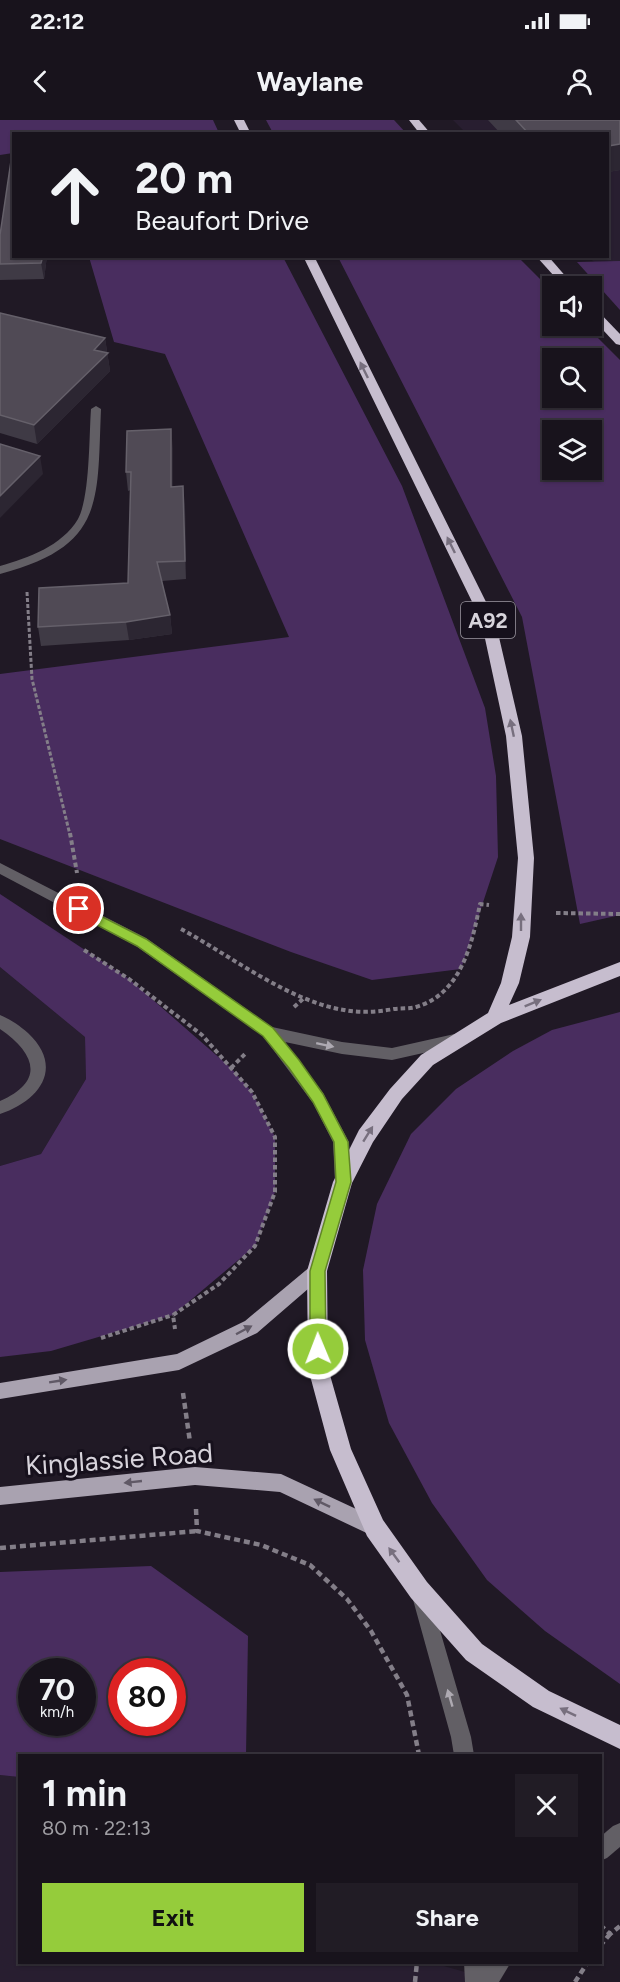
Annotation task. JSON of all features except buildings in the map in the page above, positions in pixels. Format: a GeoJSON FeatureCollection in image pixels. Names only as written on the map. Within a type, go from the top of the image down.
{"type":"FeatureCollection","features":[{"type":"Feature","properties":{"kind":"highway"},"geometry":{"type":"LineString","coordinates":[[414,120],[424,132]]}},
{"type":"Feature","properties":{"kind":"highway","name":"A92"},"geometry":{"type":"LineString","coordinates":[[309,258],[488,620],[514,736],[526,858],[521,937],[510,983],[495,1018]]}},
{"type":"Feature","properties":{"kind":"highway"},"geometry":{"type":"LineString","coordinates":[[543,258],[560,276]]}},
{"type":"Feature","properties":{"kind":"highway"},"geometry":{"type":"LineString","coordinates":[[602,322],[620,341]]}},
{"type":"Feature","properties":{"kind":"highway"},"geometry":{"type":"LineString","coordinates":[[620,969],[495,1018],[427,1060],[396,1094],[366,1136],[344,1182],[317,1271],[318,1368],[341,1450],[375,1528],[419,1590],[474,1652],[541,1698],[620,1737]]}},
{"type":"Feature","properties":{"kind":"main road"},"geometry":{"type":"LineString","coordinates":[[0,1391],[179,1362],[251,1327],[317,1271]]}},
{"type":"Feature","properties":{"kind":"main road","name":"Kinglassie Road"},"geometry":{"type":"LineString","coordinates":[[0,1496],[195,1476],[281,1483],[375,1528]]}},
{"type":"Feature","properties":{"kind":"street"},"geometry":{"type":"LineString","coordinates":[[0,570],[25,563],[62,545],[85,517],[93,457],[96,409]]}},
{"type":"Feature","properties":{"kind":"street"},"geometry":{"type":"LineString","coordinates":[[0,868],[141,942],[268,1032],[318,1098],[341,1142],[344,1182]]}},
{"type":"Feature","properties":{"kind":"street"},"geometry":{"type":"LineString","coordinates":[[0,1021],[13,1029],[38,1057],[38,1074],[33,1087],[9,1106],[0,1108]]}},
{"type":"Feature","properties":{"kind":"street"},"geometry":{"type":"LineString","coordinates":[[268,1032],[342,1048],[392,1054],[462,1038]]}},
{"type":"Feature","properties":{"kind":"street"},"geometry":{"type":"LineString","coordinates":[[419,1590],[464,1754]]}},
{"type":"Feature","properties":{"kind":"street"},"geometry":{"type":"LineString","coordinates":[[602,1849],[620,1833]]}},
{"type":"Feature","properties":{"kind":"street"},"geometry":{"type":"LineString","coordinates":[[475,1964],[476,1982]]}},
{"type":"Feature","properties":{"kind":"street"},"geometry":{"type":"LineString","coordinates":[[486,1982],[499,1964]]}},
{"type":"Feature","properties":{"kind":"path"},"geometry":{"type":"LineString","coordinates":[[25,563],[32,679],[75,855],[77,877]]}},
{"type":"Feature","properties":{"kind":"path"},"geometry":{"type":"LineString","coordinates":[[305,997],[342,1010],[379,1012],[420,1006],[443,991],[460,969],[473,940],[480,904],[576,915],[620,914]]}},
{"type":"Feature","properties":{"kind":"path"},"geometry":{"type":"LineString","coordinates":[[82,949],[129,979],[202,1035],[252,1092],[275,1137],[275,1192],[255,1246],[219,1284],[173,1315],[94,1340]]}},
{"type":"Feature","properties":{"kind":"path"},"geometry":{"type":"LineString","coordinates":[[173,1315],[195,1476],[197,1531]]}},
{"type":"Feature","properties":{"kind":"path"},"geometry":{"type":"LineString","coordinates":[[0,1548],[197,1531],[261,1545],[310,1565],[347,1599],[371,1630],[406,1695],[419,1754]]}},
{"type":"Feature","properties":{"kind":"path"},"geometry":{"type":"LineString","coordinates":[[602,1943],[609,1934],[620,1926]]}},
{"type":"Feature","properties":{"kind":"path"},"geometry":{"type":"LineString","coordinates":[[602,1927],[609,1934]]}},
{"type":"Feature","properties":{"kind":"path"},"geometry":{"type":"LineString","coordinates":[[416,1982],[417,1964]]}},
{"type":"Feature","properties":{"kind":"path"},"geometry":{"type":"LineString","coordinates":[[575,1982],[587,1964]]}},
{"type":"Feature","properties":{"kind":"shaded area"},"geometry":{"type":"Polygon","coordinates":[[[0,120],[213,120],[219,132],[12,132],[12,153],[0,155],[0,120]]]}},
{"type":"Feature","properties":{"kind":"shaded area"},"geometry":{"type":"Polygon","coordinates":[[[266,120],[394,120],[405,132],[272,132],[266,120]]]}},
{"type":"Feature","properties":{"kind":"shaded area"},"geometry":{"type":"Polygon","coordinates":[[[453,120],[620,120],[620,288],[590,258],[609,258],[609,132],[465,132],[453,120]]]}},
{"type":"Feature","properties":{"kind":"shaded area"},"geometry":{"type":"Polygon","coordinates":[[[89,258],[284,258],[402,486],[485,708],[496,776],[498,857],[461,969],[372,980],[291,952],[0,839],[0,674],[289,637],[165,354],[114,342],[89,258]]]}},
{"type":"Feature","properties":{"kind":"shaded area"},"geometry":{"type":"Polygon","coordinates":[[[339,258],[519,258],[542,281],[542,336],[596,336],[620,360],[620,915],[580,924],[522,617],[339,258]]]}},
{"type":"Feature","properties":{"kind":"shaded area"},"geometry":{"type":"Polygon","coordinates":[[[620,261],[620,310],[602,290],[602,276],[590,276],[577,262],[620,261]]]}},
{"type":"Feature","properties":{"kind":"shaded area"},"geometry":{"type":"Polygon","coordinates":[[[0,894],[129,979],[231,1068],[252,1092],[275,1137],[275,1192],[255,1246],[173,1315],[51,1351],[0,1357],[0,1166],[41,1154],[86,1079],[85,1037],[0,967],[0,894]]]}},
{"type":"Feature","properties":{"kind":"shaded area"},"geometry":{"type":"Polygon","coordinates":[[[0,967],[85,1037],[86,1079],[41,1154],[0,1166],[0,967]]]}},
{"type":"Feature","properties":{"kind":"shaded area"},"geometry":{"type":"Polygon","coordinates":[[[620,1012],[620,1684],[545,1631],[487,1580],[432,1503],[389,1423],[365,1340],[363,1270],[377,1204],[411,1134],[456,1089],[513,1051],[552,1030],[620,1012]]]}},
{"type":"Feature","properties":{"kind":"shaded area"},"geometry":{"type":"Polygon","coordinates":[[[151,1566],[248,1636],[246,1754],[18,1754],[18,1777],[0,1775],[0,1572],[151,1566]]]}},
{"type":"Feature","properties":{"kind":"shaded area"},"geometry":{"type":"Polygon","coordinates":[[[0,1775],[18,1777],[18,1964],[437,1964],[500,1982],[0,1982],[0,1775]]]}},
{"type":"Feature","properties":{"kind":"route"},"geometry":{"type":"LineString","coordinates":[[79,909],[141,942],[268,1032],[318,1098],[341,1142],[344,1182],[332,1214],[317,1271],[318,1349]]}}]}
